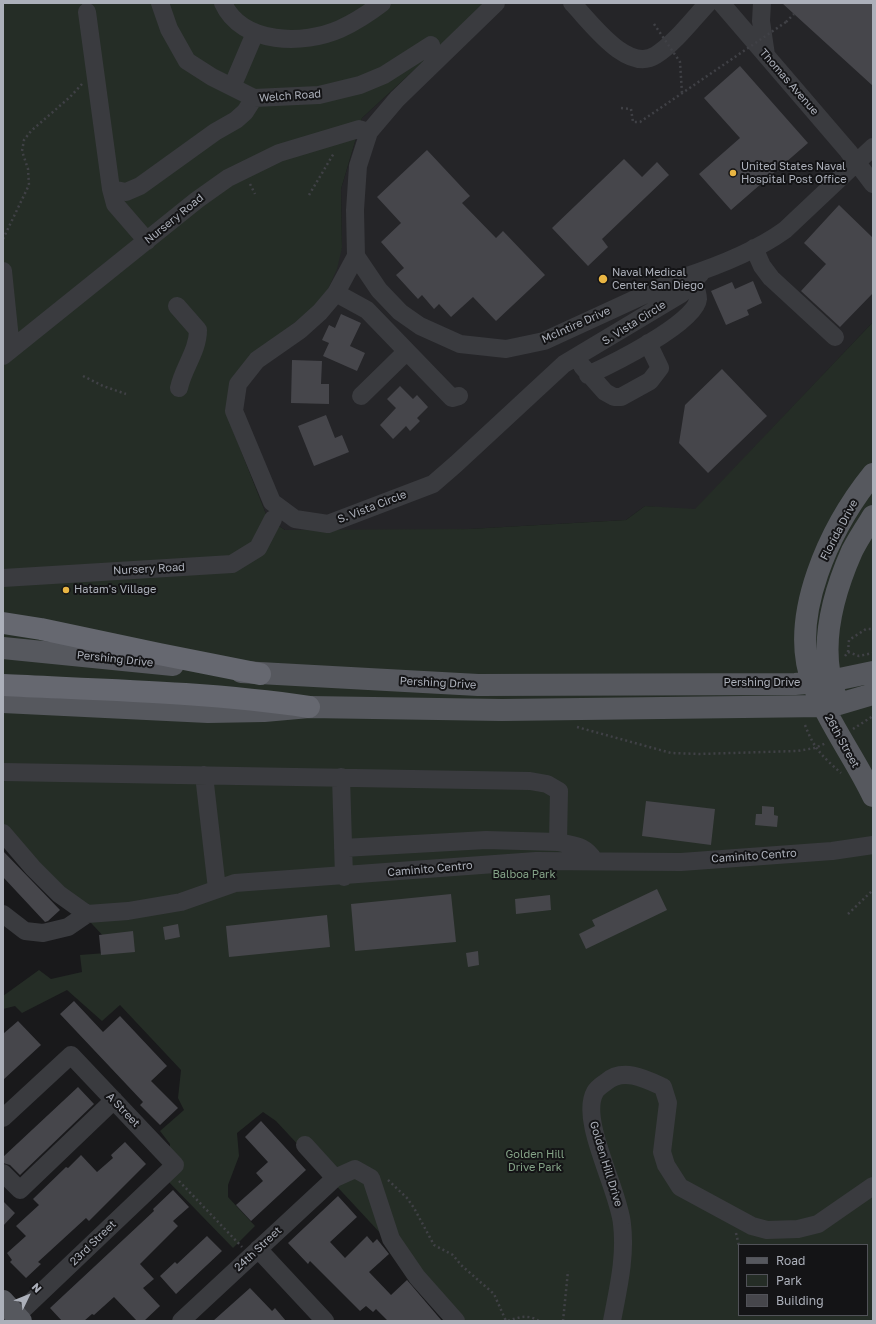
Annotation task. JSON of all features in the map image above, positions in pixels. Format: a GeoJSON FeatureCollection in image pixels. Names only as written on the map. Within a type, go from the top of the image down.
{"type":"FeatureCollection","features":[{"type":"Feature","properties":{"kind":"highway"},"geometry":{"type":"LineString","coordinates":[[3,623],[41,629],[260,674]]}},
{"type":"Feature","properties":{"kind":"highway"},"geometry":{"type":"LineString","coordinates":[[3,677],[116,690]]}},
{"type":"Feature","properties":{"kind":"highway"},"geometry":{"type":"LineString","coordinates":[[3,685],[116,690],[244,699],[309,708]]}},
{"type":"Feature","properties":{"kind":"main road","name":"Florida Drive"},"geometry":{"type":"LineString","coordinates":[[831,705],[822,682],[807,663],[806,628],[811,596],[830,542],[860,491],[873,474]]}},
{"type":"Feature","properties":{"kind":"main road","name":"Florida Drive"},"geometry":{"type":"LineString","coordinates":[[822,682],[826,660],[827,639],[839,586],[853,550],[873,516]]}},
{"type":"Feature","properties":{"kind":"main road","name":"Pershing Drive"},"geometry":{"type":"LineString","coordinates":[[3,648],[260,674],[478,685],[822,682],[873,672]]}},
{"type":"Feature","properties":{"kind":"main road"},"geometry":{"type":"LineString","coordinates":[[3,702],[208,712],[264,711],[309,708],[502,710],[831,705],[873,694]]}},
{"type":"Feature","properties":{"kind":"main road","name":"26th Street"},"geometry":{"type":"LineString","coordinates":[[831,705],[873,774]]}},
{"type":"Feature","properties":{"kind":"main road","name":"26th Street"},"geometry":{"type":"LineString","coordinates":[[831,705],[873,796]]}},
{"type":"Feature","properties":{"kind":"street","name":"Welch Road"},"geometry":{"type":"LineString","coordinates":[[160,3],[169,29],[187,61],[212,77],[254,98],[319,95],[360,85],[384,75],[431,45]]}},
{"type":"Feature","properties":{"kind":"street"},"geometry":{"type":"LineString","coordinates":[[223,3],[231,16],[255,33],[282,38],[312,37],[340,29],[382,3]]}},
{"type":"Feature","properties":{"kind":"street"},"geometry":{"type":"LineString","coordinates":[[356,256],[355,210],[358,166],[369,132],[397,99],[496,3]]}},
{"type":"Feature","properties":{"kind":"street"},"geometry":{"type":"LineString","coordinates":[[572,3],[616,48],[625,55],[637,58],[648,58],[663,50],[708,3]]}},
{"type":"Feature","properties":{"kind":"street","name":"Thomas Avenue"},"geometry":{"type":"LineString","coordinates":[[721,3],[848,151],[873,184]]}},
{"type":"Feature","properties":{"kind":"street"},"geometry":{"type":"LineString","coordinates":[[762,3],[761,21],[766,55]]}},
{"type":"Feature","properties":{"kind":"street"},"geometry":{"type":"LineString","coordinates":[[87,12],[111,189],[115,204],[147,241]]}},
{"type":"Feature","properties":{"kind":"street"},"geometry":{"type":"LineString","coordinates":[[232,87],[255,33]]}},
{"type":"Feature","properties":{"kind":"street"},"geometry":{"type":"LineString","coordinates":[[111,189],[126,192],[140,186],[215,132],[236,120],[245,112],[254,98]]}},
{"type":"Feature","properties":{"kind":"street","name":"Nursery Road"},"geometry":{"type":"LineString","coordinates":[[7,352],[197,200],[228,178],[279,152],[359,128],[369,132]]}},
{"type":"Feature","properties":{"kind":"street","name":"McIntire Drive"},"geometry":{"type":"LineString","coordinates":[[356,256],[379,290],[400,312],[420,326],[460,344],[506,349],[544,341],[681,278],[698,276],[773,239],[785,230],[873,146]]}},
{"type":"Feature","properties":{"kind":"street"},"geometry":{"type":"LineString","coordinates":[[754,248],[762,266],[771,278],[834,337]]}},
{"type":"Feature","properties":{"kind":"street","name":"S. Vista Circle"},"geometry":{"type":"LineString","coordinates":[[356,256],[336,293],[320,312],[300,330],[257,360],[238,384],[234,411],[272,502],[295,519],[328,524],[432,484],[456,464],[564,364],[681,294],[698,276]]}},
{"type":"Feature","properties":{"kind":"street"},"geometry":{"type":"LineString","coordinates":[[3,271],[7,352]]}},
{"type":"Feature","properties":{"kind":"street"},"geometry":{"type":"LineString","coordinates":[[588,375],[622,360],[674,327],[695,307],[698,298],[698,276]]}},
{"type":"Feature","properties":{"kind":"street"},"geometry":{"type":"LineString","coordinates":[[336,293],[367,310],[452,398],[459,396]]}},
{"type":"Feature","properties":{"kind":"street"},"geometry":{"type":"LineString","coordinates":[[177,306],[198,330],[198,342],[182,374],[178,388]]}},
{"type":"Feature","properties":{"kind":"street"},"geometry":{"type":"LineString","coordinates":[[576,357],[588,375],[605,392],[614,397],[621,397],[650,381],[660,368],[648,343]]}},
{"type":"Feature","properties":{"kind":"street"},"geometry":{"type":"LineString","coordinates":[[361,396],[406,352]]}},
{"type":"Feature","properties":{"kind":"street","name":"Nursery Road"},"geometry":{"type":"LineString","coordinates":[[3,578],[232,564],[258,548],[274,519]]}},
{"type":"Feature","properties":{"kind":"street"},"geometry":{"type":"LineString","coordinates":[[3,772],[530,781],[547,784],[559,791],[558,842]]}},
{"type":"Feature","properties":{"kind":"street"},"geometry":{"type":"LineString","coordinates":[[204,775],[218,889]]}},
{"type":"Feature","properties":{"kind":"street"},"geometry":{"type":"LineString","coordinates":[[341,778],[344,876]]}},
{"type":"Feature","properties":{"kind":"street"},"geometry":{"type":"LineString","coordinates":[[3,833],[33,868],[59,894],[87,914],[68,927],[43,933],[25,931],[3,913]]}},
{"type":"Feature","properties":{"kind":"street"},"geometry":{"type":"LineString","coordinates":[[344,848],[486,840],[558,842],[584,848],[589,852],[594,860]]}},
{"type":"Feature","properties":{"kind":"street","name":"Caminito Centro"},"geometry":{"type":"LineString","coordinates":[[87,914],[128,911],[181,902],[235,883],[536,862],[594,860],[681,862],[832,851],[873,845]]}},
{"type":"Feature","properties":{"kind":"street","name":"A Street"},"geometry":{"type":"LineString","coordinates":[[3,1118],[71,1055],[114,1100],[172,1167]]}},
{"type":"Feature","properties":{"kind":"street","name":"Golden Hill Drive"},"geometry":{"type":"LineString","coordinates":[[612,1321],[623,1265],[622,1224],[619,1204],[592,1123],[591,1107],[595,1091],[609,1079],[624,1075],[642,1077],[663,1087],[668,1103],[662,1152],[666,1166],[680,1187],[752,1226],[767,1230],[798,1229],[818,1224],[873,1186]]}},
{"type":"Feature","properties":{"kind":"street"},"geometry":{"type":"LineString","coordinates":[[3,1172],[20,1190],[114,1100]]}},
{"type":"Feature","properties":{"kind":"street"},"geometry":{"type":"LineString","coordinates":[[305,1145],[335,1178]]}},
{"type":"Feature","properties":{"kind":"street","name":"23rd Street"},"geometry":{"type":"LineString","coordinates":[[13,1315],[172,1167]]}},
{"type":"Feature","properties":{"kind":"street","name":"24th Street"},"geometry":{"type":"LineString","coordinates":[[181,1321],[335,1178],[355,1169],[371,1178],[392,1239],[417,1277],[456,1321]]}},
{"type":"Feature","properties":{"kind":"street"},"geometry":{"type":"LineString","coordinates":[[254,1253],[325,1321]]}},
{"type":"Feature","properties":{"kind":"path"},"geometry":{"type":"LineString","coordinates":[[621,108],[631,109],[633,122],[640,122],[786,22],[794,14]]}},
{"type":"Feature","properties":{"kind":"path"},"geometry":{"type":"LineString","coordinates":[[654,24],[680,62],[682,94]]}},
{"type":"Feature","properties":{"kind":"path"},"geometry":{"type":"LineString","coordinates":[[3,239],[29,185],[28,169],[22,150],[24,140],[30,131],[70,97],[95,70]]}},
{"type":"Feature","properties":{"kind":"path"},"geometry":{"type":"LineString","coordinates":[[309,194],[328,163]]}},
{"type":"Feature","properties":{"kind":"path"},"geometry":{"type":"LineString","coordinates":[[83,376],[103,386],[126,394]]}},
{"type":"Feature","properties":{"kind":"path"},"geometry":{"type":"LineString","coordinates":[[873,629],[866,629],[849,640],[848,652],[859,656],[873,653]]}},
{"type":"Feature","properties":{"kind":"path"},"geometry":{"type":"LineString","coordinates":[[858,726],[873,716]]}},
{"type":"Feature","properties":{"kind":"path"},"geometry":{"type":"LineString","coordinates":[[806,725],[815,748],[821,756],[844,777]]}},
{"type":"Feature","properties":{"kind":"path"},"geometry":{"type":"LineString","coordinates":[[604,734],[671,753],[699,754],[797,751],[815,748],[822,745]]}},
{"type":"Feature","properties":{"kind":"path"},"geometry":{"type":"LineString","coordinates":[[848,914],[873,890]]}},
{"type":"Feature","properties":{"kind":"path"},"geometry":{"type":"LineString","coordinates":[[172,1167],[254,1253]]}},
{"type":"Feature","properties":{"kind":"path"},"geometry":{"type":"LineString","coordinates":[[386,1178],[414,1208],[434,1245],[453,1255],[461,1265],[494,1294],[507,1321],[521,1316],[534,1317],[539,1321]]}},
{"type":"Feature","properties":{"kind":"path"},"geometry":{"type":"LineString","coordinates":[[563,1321],[568,1271]]}},
{"type":"Feature","properties":{"kind":"shaded area","name":"Naval Medical Center San Diego"},"geometry":{"type":"Polygon","coordinates":[[[487,3],[873,3],[873,322],[694,511],[645,506],[626,520],[299,539],[268,519],[230,423],[229,382],[342,248],[341,189],[362,118],[487,3]]]}},
{"type":"Feature","properties":{"kind":"green space","name":"Balboa Park"},"geometry":{"type":"Polygon","coordinates":[[[3,3],[487,3],[362,118],[341,189],[342,248],[337,269],[328,289],[313,309],[252,354],[229,382],[230,423],[268,519],[285,530],[469,529],[626,520],[645,506],[695,509],[873,322],[873,1321],[462,1321],[276,1121],[263,1112],[237,1133],[239,1156],[228,1185],[228,1197],[255,1226],[233,1248],[165,1178],[169,1166],[170,1144],[160,1131],[184,1110],[178,1098],[181,1070],[120,1005],[102,1021],[67,990],[22,1013],[15,1006],[3,1009],[3,996],[39,970],[51,979],[82,972],[80,955],[118,952],[3,828],[3,3]]]}},
{"type":"Feature","properties":{"kind":"building"},"geometry":{"type":"Polygon","coordinates":[[[782,3],[873,3],[873,86],[794,14],[782,3]]]}},
{"type":"Feature","properties":{"kind":"building"},"geometry":{"type":"Polygon","coordinates":[[[740,66],[808,143],[731,210],[699,174],[740,138],[704,98],[740,66]]]}},
{"type":"Feature","properties":{"kind":"building"},"geometry":{"type":"Polygon","coordinates":[[[427,150],[470,196],[462,203],[496,238],[503,231],[545,275],[496,321],[473,297],[451,317],[439,304],[434,309],[422,295],[418,299],[396,275],[404,268],[381,242],[401,223],[377,197],[427,150]]]}},
{"type":"Feature","properties":{"kind":"building"},"geometry":{"type":"Polygon","coordinates":[[[624,159],[642,177],[657,162],[669,175],[602,239],[608,247],[588,266],[552,228],[624,159]]]}},
{"type":"Feature","properties":{"kind":"building"},"geometry":{"type":"Polygon","coordinates":[[[839,205],[873,238],[873,293],[840,327],[801,291],[826,264],[804,243],[839,205]]]}},
{"type":"Feature","properties":{"kind":"building"},"geometry":{"type":"Polygon","coordinates":[[[753,281],[762,303],[747,310],[749,315],[726,325],[711,291],[732,282],[735,289],[753,281]]]}},
{"type":"Feature","properties":{"kind":"building"},"geometry":{"type":"Polygon","coordinates":[[[341,314],[361,323],[350,346],[365,353],[357,371],[323,356],[329,343],[322,340],[329,325],[335,328],[341,314]]]}},
{"type":"Feature","properties":{"kind":"building"},"geometry":{"type":"Polygon","coordinates":[[[292,360],[322,361],[321,384],[329,384],[329,404],[291,403],[292,360]]]}},
{"type":"Feature","properties":{"kind":"building"},"geometry":{"type":"Polygon","coordinates":[[[722,369],[767,416],[708,473],[679,443],[685,405],[722,369]]]}},
{"type":"Feature","properties":{"kind":"building"},"geometry":{"type":"Polygon","coordinates":[[[400,386],[413,399],[417,395],[428,407],[417,418],[420,421],[410,431],[406,426],[393,439],[380,425],[396,408],[387,399],[400,386]]]}},
{"type":"Feature","properties":{"kind":"building"},"geometry":{"type":"Polygon","coordinates":[[[326,415],[335,438],[342,435],[349,452],[314,466],[298,426],[326,415]]]}},
{"type":"Feature","properties":{"kind":"building"},"geometry":{"type":"Polygon","coordinates":[[[646,801],[715,809],[711,845],[642,836],[646,801]]]}},
{"type":"Feature","properties":{"kind":"building"},"geometry":{"type":"Polygon","coordinates":[[[762,806],[774,807],[774,815],[778,816],[777,827],[755,825],[756,814],[762,814],[762,806]]]}},
{"type":"Feature","properties":{"kind":"building"},"geometry":{"type":"Polygon","coordinates":[[[3,851],[60,910],[48,921],[45,922],[3,877],[3,851]]]}},
{"type":"Feature","properties":{"kind":"building"},"geometry":{"type":"Polygon","coordinates":[[[657,889],[667,910],[586,949],[579,934],[595,926],[592,920],[657,889]]]}},
{"type":"Feature","properties":{"kind":"building"},"geometry":{"type":"Polygon","coordinates":[[[451,894],[456,942],[355,951],[351,904],[451,894]]]}},
{"type":"Feature","properties":{"kind":"building"},"geometry":{"type":"Polygon","coordinates":[[[550,895],[551,910],[516,914],[515,899],[550,895]]]}},
{"type":"Feature","properties":{"kind":"building"},"geometry":{"type":"Polygon","coordinates":[[[327,915],[330,947],[229,957],[226,926],[327,915]]]}},
{"type":"Feature","properties":{"kind":"building"},"geometry":{"type":"Polygon","coordinates":[[[178,924],[180,937],[165,940],[163,927],[178,924]]]}},
{"type":"Feature","properties":{"kind":"building"},"geometry":{"type":"Polygon","coordinates":[[[133,931],[135,952],[101,955],[99,935],[133,931]]]}},
{"type":"Feature","properties":{"kind":"building"},"geometry":{"type":"Polygon","coordinates":[[[478,951],[479,965],[468,967],[466,953],[478,951]]]}},
{"type":"Feature","properties":{"kind":"building"},"geometry":{"type":"Polygon","coordinates":[[[74,1001],[103,1032],[120,1016],[167,1066],[151,1081],[178,1108],[160,1125],[140,1105],[143,1102],[60,1014],[74,1001]]]}},
{"type":"Feature","properties":{"kind":"building"},"geometry":{"type":"Polygon","coordinates":[[[18,1021],[41,1045],[3,1080],[3,1034],[18,1021]]]}},
{"type":"Feature","properties":{"kind":"building"},"geometry":{"type":"Polygon","coordinates":[[[78,1087],[94,1104],[20,1175],[10,1165],[3,1163],[3,1157],[78,1087]]]}},
{"type":"Feature","properties":{"kind":"building"},"geometry":{"type":"Polygon","coordinates":[[[261,1121],[306,1170],[251,1221],[236,1205],[263,1181],[256,1173],[268,1162],[245,1137],[261,1121]]]}},
{"type":"Feature","properties":{"kind":"building"},"geometry":{"type":"Polygon","coordinates":[[[125,1142],[146,1164],[89,1221],[86,1218],[38,1262],[41,1264],[26,1278],[10,1262],[12,1260],[7,1253],[26,1236],[16,1226],[39,1205],[33,1199],[66,1167],[68,1168],[81,1155],[97,1172],[113,1158],[111,1155],[125,1142]]]}},
{"type":"Feature","properties":{"kind":"building"},"geometry":{"type":"Polygon","coordinates":[[[173,1190],[189,1207],[173,1221],[178,1226],[140,1264],[154,1279],[143,1288],[160,1306],[144,1321],[137,1321],[114,1297],[94,1315],[92,1314],[84,1321],[62,1321],[50,1308],[154,1211],[153,1209],[173,1190]]]}},
{"type":"Feature","properties":{"kind":"building"},"geometry":{"type":"Polygon","coordinates":[[[338,1196],[357,1217],[330,1242],[345,1258],[367,1236],[373,1243],[377,1239],[389,1254],[369,1272],[391,1295],[407,1280],[442,1321],[388,1321],[376,1309],[373,1312],[366,1306],[360,1311],[310,1261],[308,1264],[288,1243],[338,1196]]]}},
{"type":"Feature","properties":{"kind":"building"},"geometry":{"type":"Polygon","coordinates":[[[3,1201],[15,1213],[3,1226],[3,1201]]]}},
{"type":"Feature","properties":{"kind":"building"},"geometry":{"type":"Polygon","coordinates":[[[207,1236],[222,1251],[176,1294],[160,1276],[175,1262],[177,1264],[207,1236]]]}},
{"type":"Feature","properties":{"kind":"building"},"geometry":{"type":"Polygon","coordinates":[[[250,1288],[272,1311],[275,1308],[286,1321],[213,1321],[250,1288]]]}},
{"type":"Feature","properties":{"kind":"place","name":"United States Naval Hospital Post Office"},"geometry":{"type":"Point","coordinates":[733,173]}},
{"type":"Feature","properties":{"kind":"place","name":"Naval Medical Center San Diego"},"geometry":{"type":"Point","coordinates":[603,279]}},
{"type":"Feature","properties":{"kind":"place","name":"Hatam's Village"},"geometry":{"type":"Point","coordinates":[66,590]}},
{"type":"Feature","properties":{"kind":"park label","name":"Golden Hill Drive Park"},"geometry":{"type":"Point","coordinates":[535,1161]}}]}
